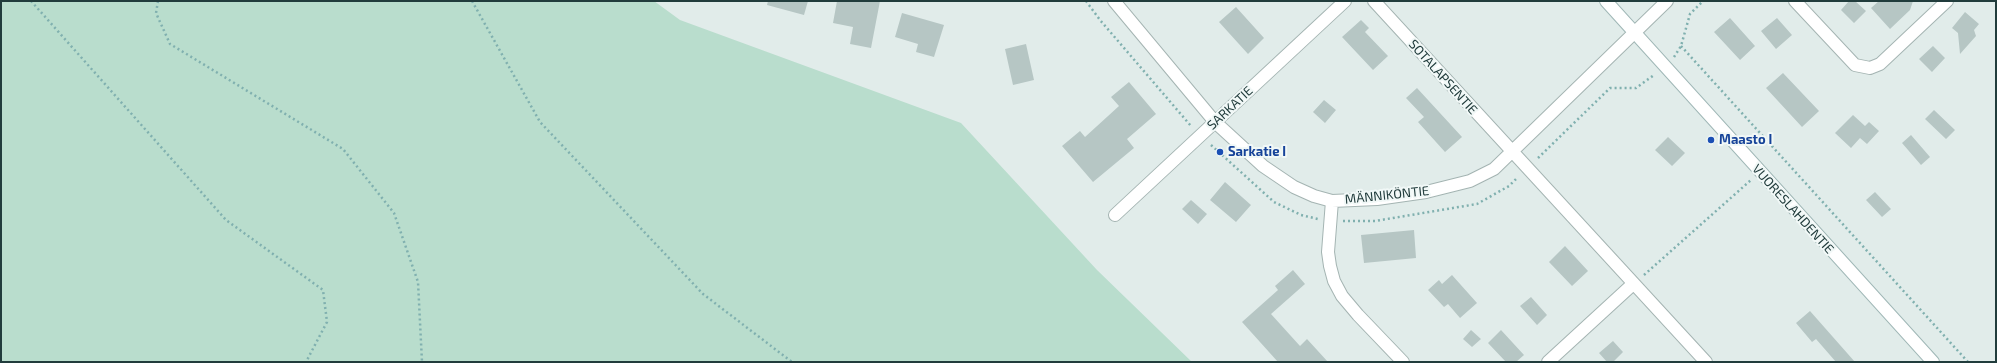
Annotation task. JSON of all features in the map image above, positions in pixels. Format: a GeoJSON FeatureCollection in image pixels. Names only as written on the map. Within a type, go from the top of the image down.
{"type":"FeatureCollection","features":[{"type":"Feature","properties":{"kind":"street","name":"MÄNNIKÖNTIE"},"geometry":{"type":"LineString","coordinates":[[1114,1],[1215,122],[1263,166],[1294,187],[1314,196],[1332,201],[1377,199],[1426,192],[1470,181],[1494,169],[1667,1]]}},
{"type":"Feature","properties":{"kind":"street","name":"SARKATIE"},"geometry":{"type":"LineString","coordinates":[[1115,215],[1345,1]]}},
{"type":"Feature","properties":{"kind":"street","name":"SOTALAPSENTIE"},"geometry":{"type":"LineString","coordinates":[[1374,1],[1706,362]]}},
{"type":"Feature","properties":{"kind":"street","name":"VUORESLAHDENTIE"},"geometry":{"type":"LineString","coordinates":[[1606,1],[1760,173],[1933,362]]}},
{"type":"Feature","properties":{"kind":"street"},"geometry":{"type":"LineString","coordinates":[[1795,1],[1855,65],[1870,68],[1880,64],[1947,1]]}},
{"type":"Feature","properties":{"kind":"street"},"geometry":{"type":"LineString","coordinates":[[1332,201],[1328,252],[1334,281],[1342,296],[1403,362]]}},
{"type":"Feature","properties":{"kind":"street"},"geometry":{"type":"LineString","coordinates":[[1548,362],[1633,284]]}},
{"type":"Feature","properties":{"kind":"path"},"geometry":{"type":"LineString","coordinates":[[31,1],[226,220],[322,290],[327,322],[306,362]]}},
{"type":"Feature","properties":{"kind":"path"},"geometry":{"type":"LineString","coordinates":[[158,1],[156,13],[170,44],[343,149],[394,213],[418,282],[422,362]]}},
{"type":"Feature","properties":{"kind":"path"},"geometry":{"type":"LineString","coordinates":[[472,1],[540,122],[703,294],[792,362]]}},
{"type":"Feature","properties":{"kind":"path"},"geometry":{"type":"LineString","coordinates":[[1086,1],[1100,20],[1200,137],[1274,202],[1300,215],[1330,222],[1375,221],[1478,204],[1509,186],[1610,88],[1636,88],[1647,81],[1678,54],[1690,14],[1703,1]]}},
{"type":"Feature","properties":{"kind":"path"},"geometry":{"type":"LineString","coordinates":[[1681,46],[1968,362]]}},
{"type":"Feature","properties":{"kind":"path"},"geometry":{"type":"LineString","coordinates":[[1633,284],[1760,173]]}},
{"type":"Feature","properties":{"kind":"green space"},"geometry":{"type":"Polygon","coordinates":[[[1,1],[654,1],[680,20],[961,123],[1097,270],[1192,362],[1,362],[1,1]]]}},
{"type":"Feature","properties":{"kind":"building"},"geometry":{"type":"Polygon","coordinates":[[[768,1],[808,1],[804,15],[767,5],[768,1]]]}},
{"type":"Feature","properties":{"kind":"building"},"geometry":{"type":"Polygon","coordinates":[[[837,1],[880,1],[871,48],[850,44],[853,27],[833,23],[837,1]]]}},
{"type":"Feature","properties":{"kind":"building"},"geometry":{"type":"Polygon","coordinates":[[[1849,1],[1855,1],[1866,11],[1854,23],[1841,10],[1849,1]]]}},
{"type":"Feature","properties":{"kind":"building"},"geometry":{"type":"Polygon","coordinates":[[[1879,1],[1913,1],[1910,10],[1890,29],[1871,8],[1879,1]]]}},
{"type":"Feature","properties":{"kind":"building"},"geometry":{"type":"Polygon","coordinates":[[[1236,7],[1264,38],[1248,54],[1219,22],[1236,7]]]}},
{"type":"Feature","properties":{"kind":"building"},"geometry":{"type":"Polygon","coordinates":[[[1965,12],[1979,24],[1974,30],[1976,36],[1960,54],[1958,33],[1952,28],[1965,12]]]}},
{"type":"Feature","properties":{"kind":"building"},"geometry":{"type":"Polygon","coordinates":[[[902,13],[944,25],[934,57],[916,52],[918,44],[895,37],[902,13]]]}},
{"type":"Feature","properties":{"kind":"building"},"geometry":{"type":"Polygon","coordinates":[[[1730,18],[1755,46],[1740,60],[1714,32],[1730,18]]]}},
{"type":"Feature","properties":{"kind":"building"},"geometry":{"type":"Polygon","coordinates":[[[1777,18],[1792,35],[1776,49],[1761,31],[1777,18]]]}},
{"type":"Feature","properties":{"kind":"building"},"geometry":{"type":"Polygon","coordinates":[[[1361,20],[1369,28],[1365,32],[1388,56],[1373,70],[1342,37],[1361,20]]]}},
{"type":"Feature","properties":{"kind":"building"},"geometry":{"type":"Polygon","coordinates":[[[1026,44],[1034,80],[1013,85],[1005,49],[1026,44]]]}},
{"type":"Feature","properties":{"kind":"building"},"geometry":{"type":"Polygon","coordinates":[[[1933,46],[1945,58],[1932,72],[1919,59],[1933,46]]]}},
{"type":"Feature","properties":{"kind":"building"},"geometry":{"type":"Polygon","coordinates":[[[1783,73],[1819,111],[1802,127],[1766,88],[1783,73]]]}},
{"type":"Feature","properties":{"kind":"building"},"geometry":{"type":"Polygon","coordinates":[[[1129,82],[1156,114],[1127,139],[1134,148],[1093,182],[1062,146],[1080,131],[1085,137],[1119,106],[1111,97],[1129,82]]]}},
{"type":"Feature","properties":{"kind":"building"},"geometry":{"type":"Polygon","coordinates":[[[1417,88],[1462,137],[1445,152],[1418,122],[1424,117],[1406,98],[1417,88]]]}},
{"type":"Feature","properties":{"kind":"building"},"geometry":{"type":"Polygon","coordinates":[[[1324,100],[1336,110],[1325,123],[1313,112],[1324,100]]]}},
{"type":"Feature","properties":{"kind":"building"},"geometry":{"type":"Polygon","coordinates":[[[1934,110],[1955,130],[1946,139],[1925,119],[1934,110]]]}},
{"type":"Feature","properties":{"kind":"building"},"geometry":{"type":"Polygon","coordinates":[[[1853,115],[1865,126],[1869,122],[1879,131],[1867,144],[1860,138],[1851,148],[1835,133],[1853,115]]]}},
{"type":"Feature","properties":{"kind":"building"},"geometry":{"type":"Polygon","coordinates":[[[1911,135],[1930,157],[1921,165],[1902,143],[1911,135]]]}},
{"type":"Feature","properties":{"kind":"building"},"geometry":{"type":"Polygon","coordinates":[[[1668,137],[1685,153],[1672,166],[1655,150],[1668,137]]]}},
{"type":"Feature","properties":{"kind":"building"},"geometry":{"type":"Polygon","coordinates":[[[1225,182],[1251,205],[1236,222],[1210,200],[1225,182]]]}},
{"type":"Feature","properties":{"kind":"building"},"geometry":{"type":"Polygon","coordinates":[[[1875,192],[1891,209],[1882,217],[1866,200],[1875,192]]]}},
{"type":"Feature","properties":{"kind":"building"},"geometry":{"type":"Polygon","coordinates":[[[1191,200],[1207,214],[1198,224],[1182,209],[1191,200]]]}},
{"type":"Feature","properties":{"kind":"building"},"geometry":{"type":"Polygon","coordinates":[[[1414,230],[1416,258],[1364,263],[1361,235],[1414,230]]]}},
{"type":"Feature","properties":{"kind":"building"},"geometry":{"type":"Polygon","coordinates":[[[1565,246],[1588,271],[1572,286],[1549,262],[1565,246]]]}},
{"type":"Feature","properties":{"kind":"building"},"geometry":{"type":"Polygon","coordinates":[[[1293,270],[1305,284],[1271,314],[1300,346],[1307,339],[1328,362],[1278,362],[1242,322],[1278,290],[1275,286],[1293,270]]]}},
{"type":"Feature","properties":{"kind":"building"},"geometry":{"type":"Polygon","coordinates":[[[1452,275],[1477,303],[1460,318],[1448,304],[1444,307],[1428,290],[1439,280],[1442,284],[1452,275]]]}},
{"type":"Feature","properties":{"kind":"building"},"geometry":{"type":"Polygon","coordinates":[[[1531,297],[1547,315],[1537,325],[1520,306],[1531,297]]]}},
{"type":"Feature","properties":{"kind":"building"},"geometry":{"type":"Polygon","coordinates":[[[1810,311],[1855,362],[1836,362],[1816,339],[1812,342],[1796,323],[1810,311]]]}},
{"type":"Feature","properties":{"kind":"building"},"geometry":{"type":"Polygon","coordinates":[[[1471,330],[1481,339],[1472,347],[1463,339],[1471,330]]]}},
{"type":"Feature","properties":{"kind":"building"},"geometry":{"type":"Polygon","coordinates":[[[1501,330],[1524,355],[1516,362],[1506,362],[1488,343],[1501,330]]]}},
{"type":"Feature","properties":{"kind":"building"},"geometry":{"type":"Polygon","coordinates":[[[1613,341],[1623,352],[1613,362],[1607,362],[1599,353],[1613,341]]]}},
{"type":"Feature","properties":{"kind":"place","name":"Maasto I"},"geometry":{"type":"Point","coordinates":[1711,140]}},
{"type":"Feature","properties":{"kind":"place","name":"Sarkatie I"},"geometry":{"type":"Point","coordinates":[1220,152]}}]}
